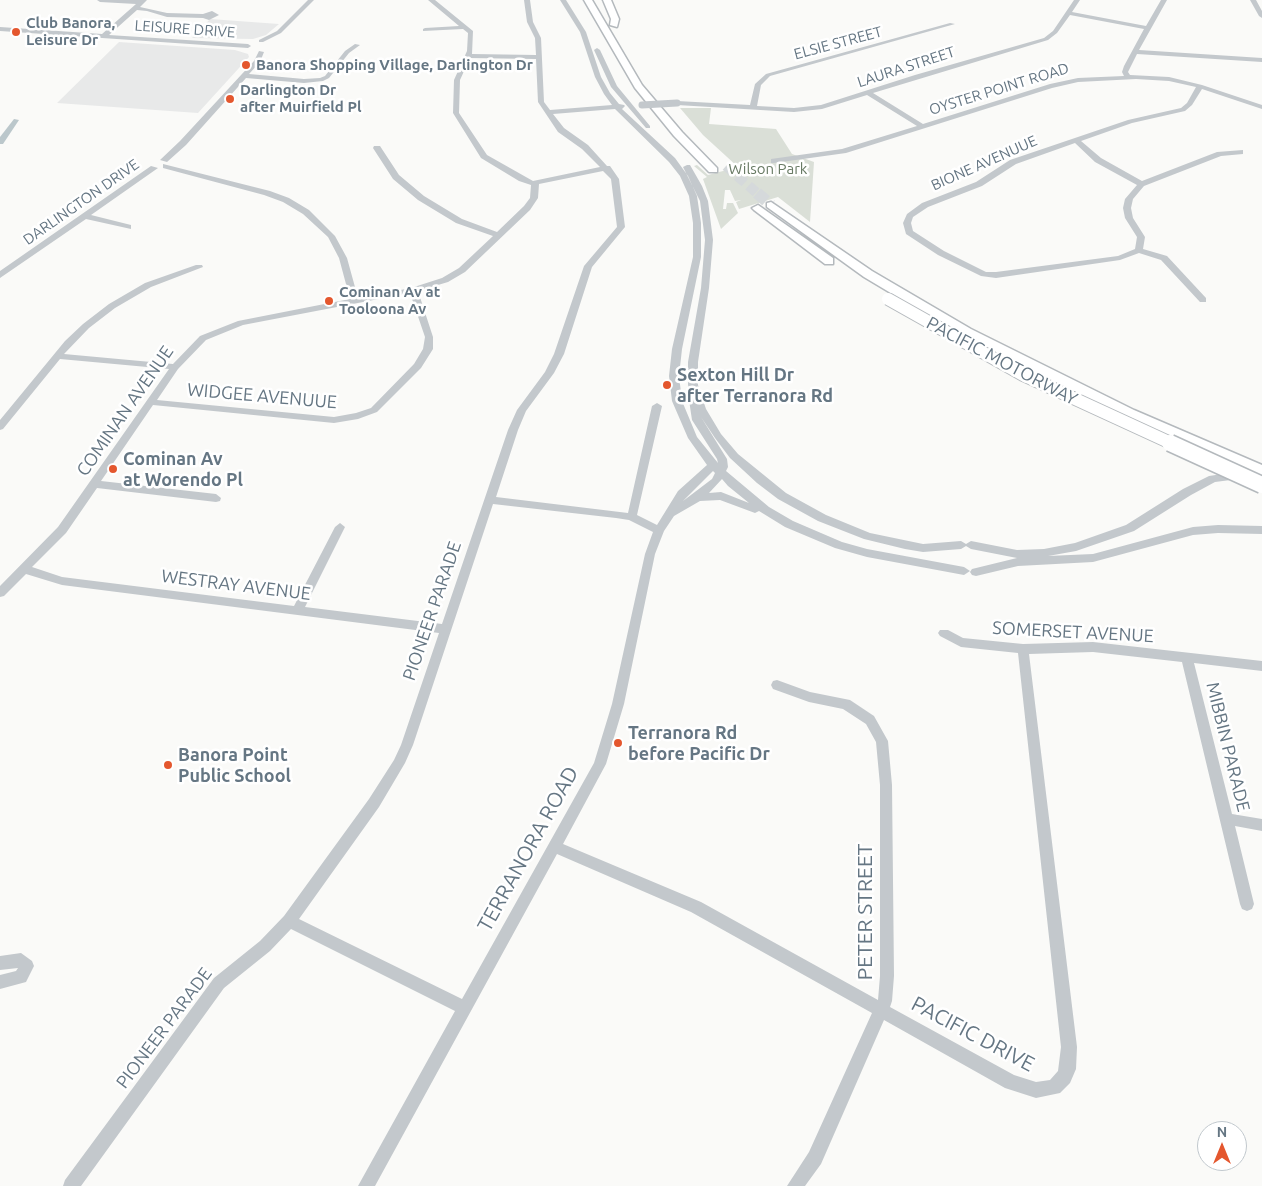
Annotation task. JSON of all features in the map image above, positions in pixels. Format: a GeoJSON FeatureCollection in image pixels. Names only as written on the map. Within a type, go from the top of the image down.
{"type":"FeatureCollection","features":[{"type":"Feature","properties":{"kind":"highway"},"geometry":{"type":"LineString","coordinates":[[588,0],[638,86],[678,134],[713,170]]}},
{"type":"Feature","properties":{"kind":"highway"},"geometry":{"type":"LineString","coordinates":[[600,0],[643,73]]}},
{"type":"Feature","properties":{"kind":"highway"},"geometry":{"type":"LineString","coordinates":[[607,0],[616,19],[614,25]]}},
{"type":"Feature","properties":{"kind":"highway"},"geometry":{"type":"LineString","coordinates":[[653,87],[676,117],[714,155]]}},
{"type":"Feature","properties":{"kind":"highway","name":"PACIFIC MOTORWAY"},"geometry":{"type":"LineString","coordinates":[[771,205],[893,296],[952,337],[1023,375],[1262,485]]}},
{"type":"Feature","properties":{"kind":"highway","name":"PACIFIC MOTORWAY"},"geometry":{"type":"LineString","coordinates":[[758,208],[801,242],[893,296],[1032,366],[1262,472]]}},
{"type":"Feature","properties":{"kind":"street"},"geometry":{"type":"LineString","coordinates":[[100,0],[143,1]]}},
{"type":"Feature","properties":{"kind":"street"},"geometry":{"type":"LineString","coordinates":[[268,47],[250,51],[248,46],[279,32],[311,0]]}},
{"type":"Feature","properties":{"kind":"street","name":"DARLINGTON DRIVE"},"geometry":{"type":"LineString","coordinates":[[0,275],[154,168],[165,163],[257,62],[268,47],[286,33],[317,0]]}},
{"type":"Feature","properties":{"kind":"street"},"geometry":{"type":"LineString","coordinates":[[431,0],[466,26],[471,33],[467,56],[457,80],[457,117],[484,156],[522,179],[535,183],[607,168]]}},
{"type":"Feature","properties":{"kind":"street","name":"PIONEER PARADE"},"geometry":{"type":"LineString","coordinates":[[71,1186],[219,983],[265,946],[289,922],[374,802],[399,763],[407,745],[445,629],[522,410],[549,373],[559,354],[588,266],[621,227],[617,182],[607,168],[585,147],[561,130],[541,102],[538,38],[530,22],[527,0]]}},
{"type":"Feature","properties":{"kind":"street"},"geometry":{"type":"LineString","coordinates":[[564,0],[586,37],[603,86],[619,109],[672,160],[684,176],[693,196],[697,223],[697,257],[677,349],[675,388],[686,425],[719,468],[765,510],[789,524]]}},
{"type":"Feature","properties":{"kind":"street"},"geometry":{"type":"LineString","coordinates":[[570,0],[591,33],[607,74],[630,108],[686,166],[698,186],[704,201],[708,228],[709,256],[692,362],[694,410],[697,420],[722,459],[719,468]]}},
{"type":"Feature","properties":{"kind":"street","name":"LAURA STREET"},"geometry":{"type":"LineString","coordinates":[[547,112],[678,105],[806,110],[869,93],[917,76],[1046,39],[1055,32],[1077,0]]}},
{"type":"Feature","properties":{"kind":"street"},"geometry":{"type":"LineString","coordinates":[[1128,77],[1125,72],[1147,28],[1164,0]]}},
{"type":"Feature","properties":{"kind":"street"},"geometry":{"type":"LineString","coordinates":[[1254,0],[1262,16]]}},
{"type":"Feature","properties":{"kind":"street"},"geometry":{"type":"LineString","coordinates":[[104,36],[143,1]]}},
{"type":"Feature","properties":{"kind":"street"},"geometry":{"type":"LineString","coordinates":[[135,8],[148,9],[164,14],[204,16]]}},
{"type":"Feature","properties":{"kind":"street"},"geometry":{"type":"LineString","coordinates":[[1068,13],[1147,28]]}},
{"type":"Feature","properties":{"kind":"street","name":"ELSIE STREET"},"geometry":{"type":"LineString","coordinates":[[753,108],[758,84],[768,76],[952,24]]}},
{"type":"Feature","properties":{"kind":"street"},"geometry":{"type":"LineString","coordinates":[[424,30],[466,26]]}},
{"type":"Feature","properties":{"kind":"street","name":"LEISURE DRIVE"},"geometry":{"type":"LineString","coordinates":[[0,29],[248,46]]}},
{"type":"Feature","properties":{"kind":"street"},"geometry":{"type":"LineString","coordinates":[[261,41],[268,47]]}},
{"type":"Feature","properties":{"kind":"street"},"geometry":{"type":"LineString","coordinates":[[244,76],[304,81],[321,80],[327,77],[347,52],[357,45]]}},
{"type":"Feature","properties":{"kind":"street"},"geometry":{"type":"LineString","coordinates":[[1135,52],[1262,60]]}},
{"type":"Feature","properties":{"kind":"street"},"geometry":{"type":"LineString","coordinates":[[467,56],[540,57]]}},
{"type":"Feature","properties":{"kind":"street","name":"OYSTER POINT ROAD"},"geometry":{"type":"LineString","coordinates":[[774,161],[832,154],[1060,83],[1088,79],[1128,77],[1169,78],[1200,86],[1262,107]]}},
{"type":"Feature","properties":{"kind":"street","name":"BIONE AVENUUE"},"geometry":{"type":"LineString","coordinates":[[1139,250],[1120,258],[996,275],[972,269],[918,240],[908,228],[910,216],[932,201],[979,184],[1013,162],[1130,122],[1183,110],[1190,104],[1200,86]]}},
{"type":"Feature","properties":{"kind":"street"},"geometry":{"type":"LineString","coordinates":[[869,93],[922,126]]}},
{"type":"Feature","properties":{"kind":"street"},"geometry":{"type":"LineString","coordinates":[[1076,140],[1098,160],[1141,184]]}},
{"type":"Feature","properties":{"kind":"street"},"geometry":{"type":"LineString","coordinates":[[377,148],[396,178],[421,198],[458,221],[499,234]]}},
{"type":"Feature","properties":{"kind":"street"},"geometry":{"type":"LineString","coordinates":[[1203,300],[1164,258],[1139,250],[1141,237],[1129,218],[1127,208],[1129,199],[1141,184],[1220,154],[1240,152]]}},
{"type":"Feature","properties":{"kind":"street"},"geometry":{"type":"LineString","coordinates":[[165,163],[267,193],[306,212],[331,236],[343,258],[355,301]]}},
{"type":"Feature","properties":{"kind":"street","name":"COMINAN AVENUE"},"geometry":{"type":"LineString","coordinates":[[0,593],[56,537],[95,484],[175,367],[194,345],[215,331],[255,320],[413,290],[452,276],[532,203],[535,194],[535,183]]}},
{"type":"Feature","properties":{"kind":"street"},"geometry":{"type":"LineString","coordinates":[[85,216],[128,227]]}},
{"type":"Feature","properties":{"kind":"street"},"geometry":{"type":"LineString","coordinates":[[0,263],[12,267]]}},
{"type":"Feature","properties":{"kind":"street"},"geometry":{"type":"LineString","coordinates":[[0,426],[57,356],[86,326],[112,306],[148,285],[199,266]]}},
{"type":"Feature","properties":{"kind":"street","name":"WIDGEE AVENUUE"},"geometry":{"type":"LineString","coordinates":[[151,402],[334,420],[358,416],[374,410],[418,366],[428,349],[429,337],[413,290]]}},
{"type":"Feature","properties":{"kind":"street"},"geometry":{"type":"LineString","coordinates":[[57,356],[175,367]]}},
{"type":"Feature","properties":{"kind":"street"},"geometry":{"type":"LineString","coordinates":[[694,394],[718,436],[734,456],[754,474],[804,509],[868,536],[905,546],[923,548],[966,545],[1017,554],[1076,547],[1130,528],[1187,492],[1213,479],[1262,472]]}},
{"type":"Feature","properties":{"kind":"street"},"geometry":{"type":"LineString","coordinates":[[631,517],[635,507],[657,406]]}},
{"type":"Feature","properties":{"kind":"street"},"geometry":{"type":"LineString","coordinates":[[719,468],[754,474]]}},
{"type":"Feature","properties":{"kind":"street","name":"TERRANORA ROAD"},"geometry":{"type":"LineString","coordinates":[[672,512],[696,498],[719,468]]}},
{"type":"Feature","properties":{"kind":"street","name":"TERRANORA ROAD"},"geometry":{"type":"LineString","coordinates":[[366,1186],[555,847],[606,749],[618,704],[645,572],[659,530],[686,488],[719,468]]}},
{"type":"Feature","properties":{"kind":"street"},"geometry":{"type":"LineString","coordinates":[[95,484],[216,498]]}},
{"type":"Feature","properties":{"kind":"street"},"geometry":{"type":"LineString","coordinates":[[696,498],[707,495],[725,496],[839,545],[875,554],[976,572],[1018,562],[1093,558],[1193,531],[1218,529],[1262,530]]}},
{"type":"Feature","properties":{"kind":"street"},"geometry":{"type":"LineString","coordinates":[[490,500],[616,514],[631,517],[659,530]]}},
{"type":"Feature","properties":{"kind":"street"},"geometry":{"type":"LineString","coordinates":[[298,610],[340,527]]}},
{"type":"Feature","properties":{"kind":"street"},"geometry":{"type":"LineString","coordinates":[[964,571],[954,566],[949,556],[952,548],[966,545],[981,551],[987,559],[984,567],[976,572]]}},
{"type":"Feature","properties":{"kind":"street","name":"WESTRAY AVENUE"},"geometry":{"type":"LineString","coordinates":[[24,568],[39,576],[62,581],[445,629]]}},
{"type":"Feature","properties":{"kind":"street","name":"SOMERSET AVENUE"},"geometry":{"type":"LineString","coordinates":[[944,633],[961,642],[1023,649],[1093,647],[1262,666]]}},
{"type":"Feature","properties":{"kind":"street","name":"PACIFIC DRIVE"},"geometry":{"type":"LineString","coordinates":[[555,847],[683,900],[1026,1088],[1041,1090],[1054,1087],[1064,1077],[1068,1069],[1069,1047],[1023,649]]}},
{"type":"Feature","properties":{"kind":"street","name":"MIBBIN PARADE"},"geometry":{"type":"LineString","coordinates":[[1187,658],[1247,904]]}},
{"type":"Feature","properties":{"kind":"street","name":"PETER STREET"},"geometry":{"type":"LineString","coordinates":[[777,685],[809,697],[846,704],[870,720],[882,741],[886,785],[886,994],[882,1009],[815,1158],[795,1186]]}},
{"type":"Feature","properties":{"kind":"street"},"geometry":{"type":"LineString","coordinates":[[1226,819],[1262,825]]}},
{"type":"Feature","properties":{"kind":"street"},"geometry":{"type":"LineString","coordinates":[[289,922],[464,1008]]}},
{"type":"Feature","properties":{"kind":"street"},"geometry":{"type":"LineString","coordinates":[[0,963],[21,960],[27,966],[26,972],[21,977],[0,982]]}},
{"type":"Feature","properties":{"kind":"shaded area"},"geometry":{"type":"Polygon","coordinates":[[[210,19],[279,24],[266,35],[253,39],[192,38],[210,19]]]}},
{"type":"Feature","properties":{"kind":"shaded area"},"geometry":{"type":"Polygon","coordinates":[[[119,42],[235,50],[248,54],[249,57],[198,113],[57,103],[119,42]]]}},
{"type":"Feature","properties":{"kind":"green space","name":"Wilson Park"},"geometry":{"type":"Polygon","coordinates":[[[680,108],[711,108],[709,124],[776,129],[792,154],[814,162],[810,222],[778,197],[739,209],[736,202],[741,200],[735,201],[730,190],[725,190],[723,209],[726,209],[727,203],[733,203],[738,213],[721,229],[703,179],[707,177],[694,166],[697,165],[708,175],[738,167],[703,135],[680,108]]]}},
{"type":"Feature","properties":{"kind":"waterway"},"geometry":{"type":"LineString","coordinates":[[0,142],[16,120]]}},
{"type":"Feature","properties":{"kind":"tunnel"},"geometry":{"type":"LineString","coordinates":[[726,166],[758,194]]}},
{"type":"Feature","properties":{"kind":"tunnel"},"geometry":{"type":"LineString","coordinates":[[757,193],[771,205]]}},
{"type":"Feature","properties":{"kind":"place","name":"Club Banora, Leisure Dr"},"geometry":{"type":"Point","coordinates":[16,32]}},
{"type":"Feature","properties":{"kind":"place","name":"Banora Shopping Village, Darlington Dr"},"geometry":{"type":"Point","coordinates":[246,65]}},
{"type":"Feature","properties":{"kind":"place","name":"Darlington Dr after Muirfield Pl"},"geometry":{"type":"Point","coordinates":[230,99]}},
{"type":"Feature","properties":{"kind":"place","name":"Cominan Av at Tooloona Av"},"geometry":{"type":"Point","coordinates":[329,301]}},
{"type":"Feature","properties":{"kind":"place","name":"Sexton Hill Dr after Terranora Rd"},"geometry":{"type":"Point","coordinates":[667,385]}},
{"type":"Feature","properties":{"kind":"place","name":"Cominan Av at Worendo Pl"},"geometry":{"type":"Point","coordinates":[113,469]}},
{"type":"Feature","properties":{"kind":"place","name":"Terranora Rd before Pacific Dr"},"geometry":{"type":"Point","coordinates":[618,743]}},
{"type":"Feature","properties":{"kind":"place","name":"Banora Point Public School"},"geometry":{"type":"Point","coordinates":[168,765]}}]}
